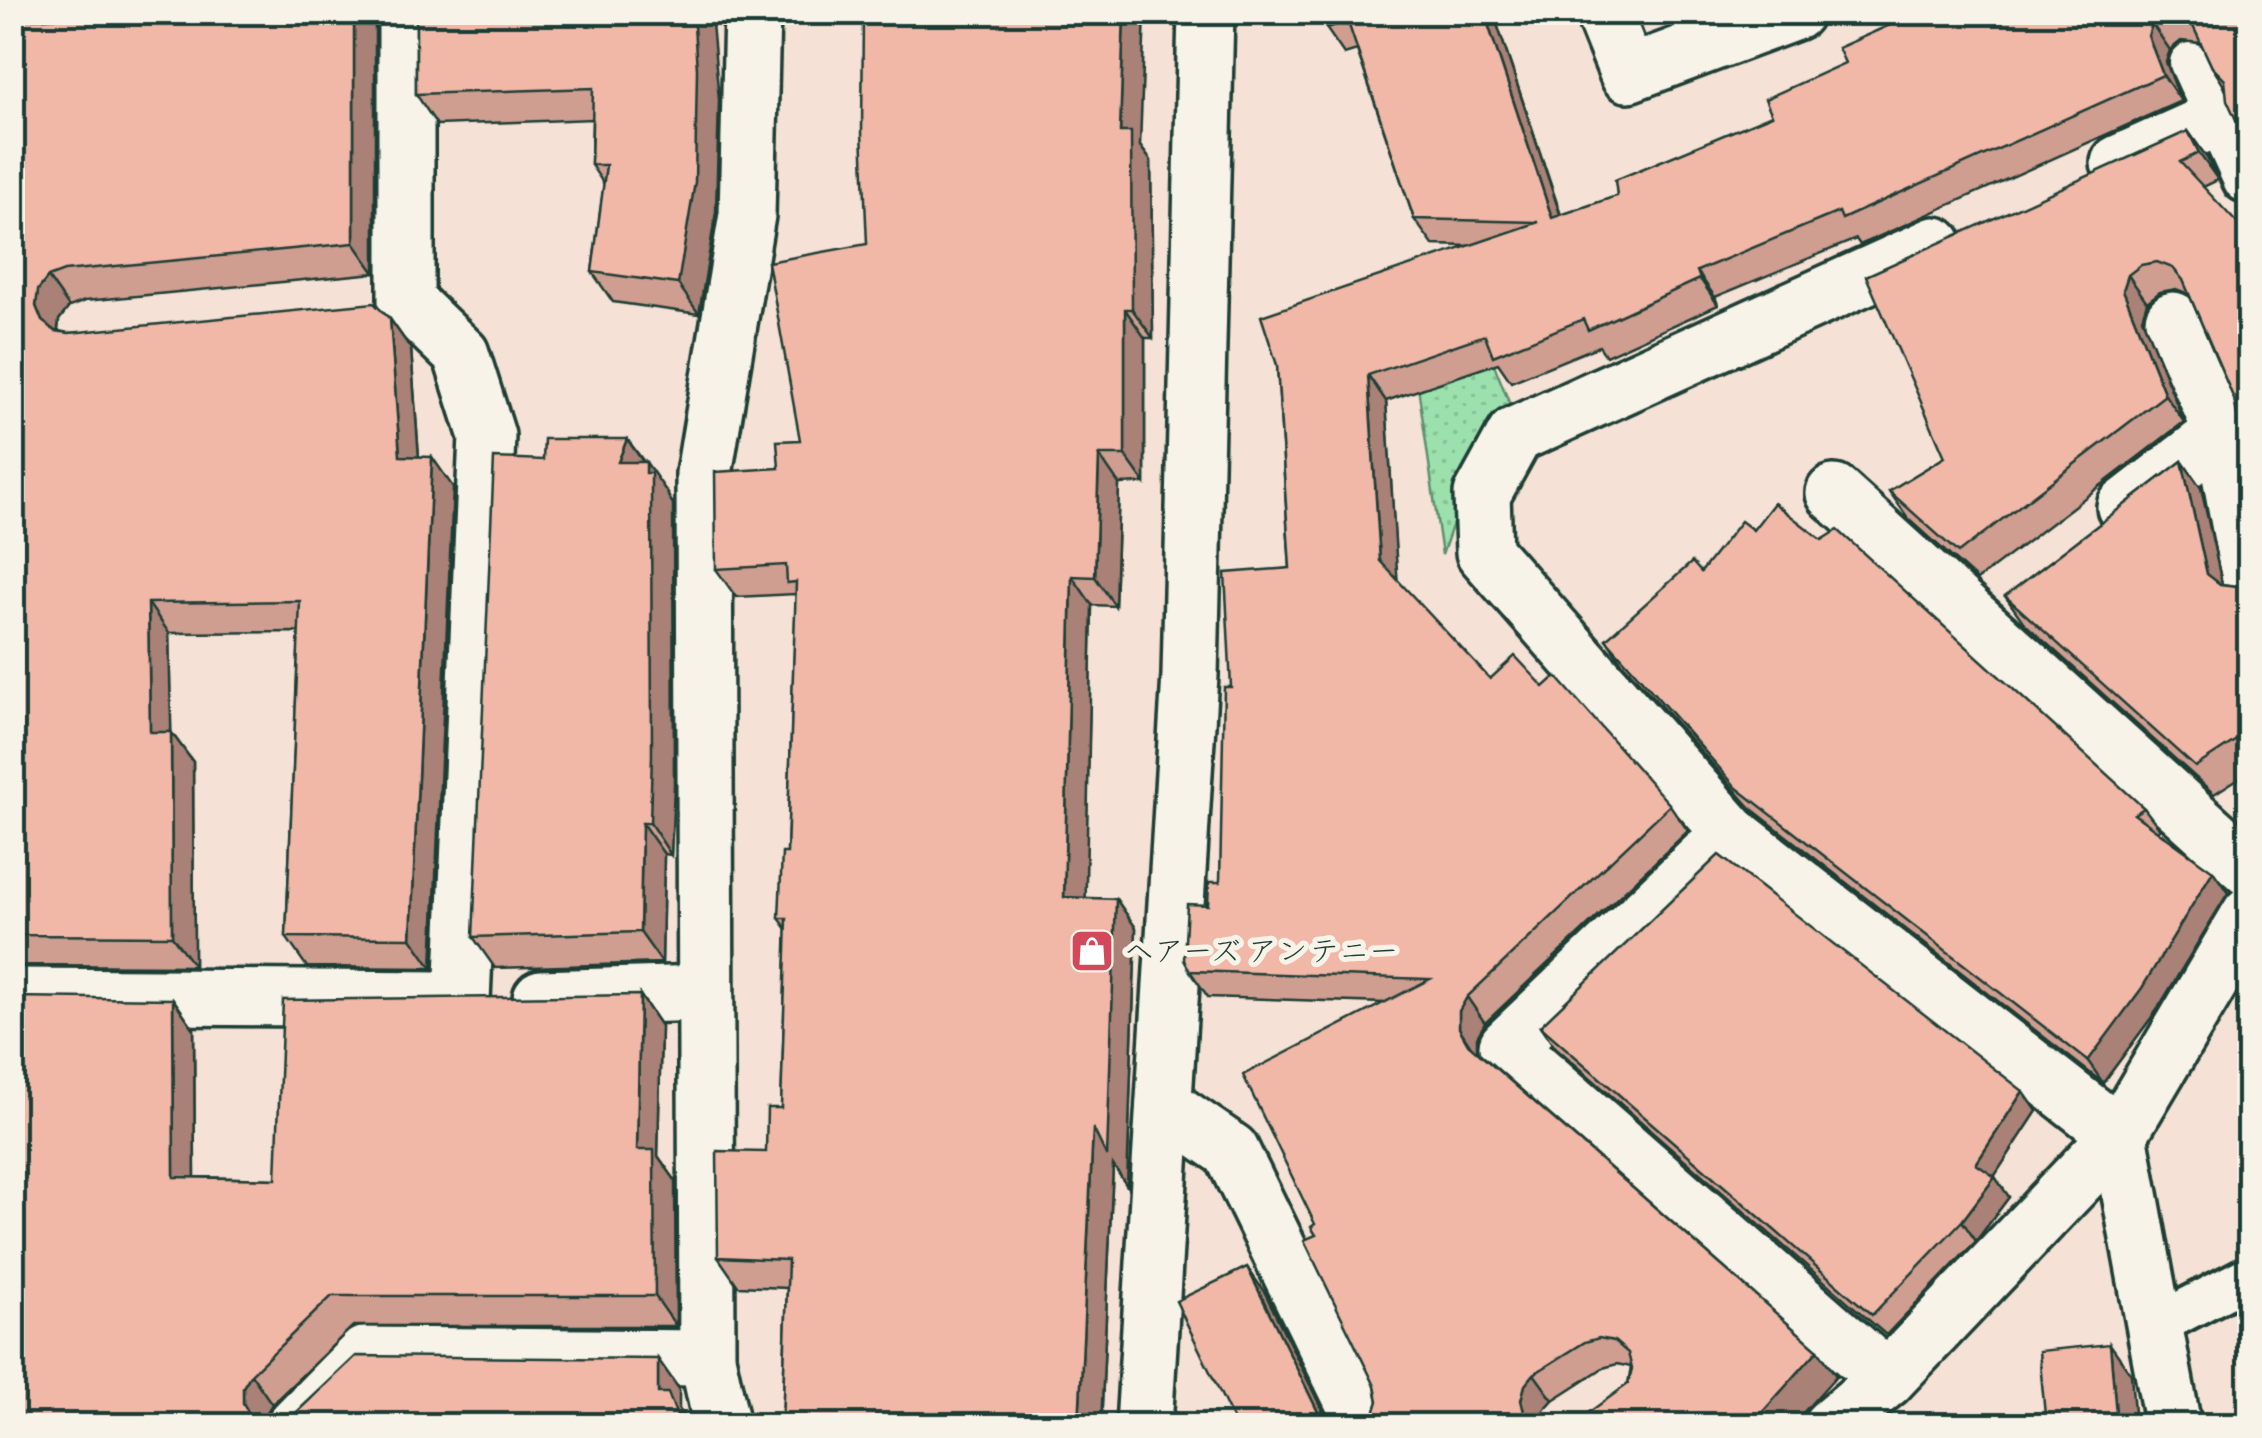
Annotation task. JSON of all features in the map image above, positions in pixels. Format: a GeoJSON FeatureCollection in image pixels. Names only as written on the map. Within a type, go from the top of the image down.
{"type":"FeatureCollection","features":[{"type":"Feature","properties":{"kind":"street"},"geometry":{"type":"LineString","coordinates":[[406,12],[406,301],[461,354],[487,436],[462,1000]]}},
{"type":"Feature","properties":{"kind":"street"},"geometry":{"type":"LineString","coordinates":[[722,1426],[706,1358],[704,474],[746,215],[752,12]]}},
{"type":"Feature","properties":{"kind":"street"},"geometry":{"type":"LineString","coordinates":[[1144,1426],[1190,676],[1206,12]]}},
{"type":"Feature","properties":{"kind":"street"},"geometry":{"type":"LineString","coordinates":[[1603,12],[1628,74],[1795,12]]}},
{"type":"Feature","properties":{"kind":"street"},"geometry":{"type":"LineString","coordinates":[[2072,184],[2215,120]]}},
{"type":"Feature","properties":{"kind":"street"},"geometry":{"type":"LineString","coordinates":[[1982,225],[1515,435],[1482,495],[1484,552],[1731,833],[2119,1135],[2173,1426]]}},
{"type":"Feature","properties":{"kind":"street"},"geometry":{"type":"LineString","coordinates":[[347,307],[406,301]]}},
{"type":"Feature","properties":{"kind":"street"},"geometry":{"type":"LineString","coordinates":[[2173,320],[2222,432],[2250,582]]}},
{"type":"Feature","properties":{"kind":"street"},"geometry":{"type":"LineString","coordinates":[[2083,538],[2222,432]]}},
{"type":"Feature","properties":{"kind":"street"},"geometry":{"type":"LineString","coordinates":[[1834,493],[2250,869]]}},
{"type":"Feature","properties":{"kind":"street"},"geometry":{"type":"LineString","coordinates":[[1976,621],[2022,586]]}},
{"type":"Feature","properties":{"kind":"street"},"geometry":{"type":"LineString","coordinates":[[1731,833],[1507,1046],[1887,1379]]}},
{"type":"Feature","properties":{"kind":"street"},"geometry":{"type":"LineString","coordinates":[[1832,1426],[1887,1379],[2119,1135],[2250,914]]}},
{"type":"Feature","properties":{"kind":"street"},"geometry":{"type":"LineString","coordinates":[[12,996],[462,1000],[703,994]]}},
{"type":"Feature","properties":{"kind":"street"},"geometry":{"type":"LineString","coordinates":[[1164,1105],[1231,1151],[1365,1426]]}},
{"type":"Feature","properties":{"kind":"street"},"geometry":{"type":"LineString","coordinates":[[294,1426],[364,1355],[706,1358]]}},
{"type":"Feature","properties":{"kind":"lane"},"geometry":{"type":"LineString","coordinates":[[2190,63],[2244,181]]}},
{"type":"Feature","properties":{"kind":"lane"},"geometry":{"type":"LineString","coordinates":[[2154,1326],[2250,1276]]}},
{"type":"Feature","properties":{"kind":"green space"},"geometry":{"type":"Polygon","coordinates":[[[1463,286],[1512,410],[1488,422],[1442,555],[1407,309],[1463,286]]]}},
{"type":"Feature","properties":{"kind":"building"},"geometry":{"type":"Polygon","coordinates":[[[147,12],[354,12],[354,243],[64,271],[48,277],[38,290],[36,306],[42,321],[55,331],[69,333],[374,303],[390,319],[400,456],[432,457],[411,938],[286,937],[300,601],[148,603],[150,732],[171,732],[172,936],[12,935],[12,20],[147,12]]]}},
{"type":"Feature","properties":{"kind":"building"},"geometry":{"type":"Polygon","coordinates":[[[416,12],[693,12],[697,69],[695,182],[678,284],[592,272],[606,165],[591,165],[593,88],[416,94],[416,12]]]}},
{"type":"Feature","properties":{"kind":"building"},"geometry":{"type":"Polygon","coordinates":[[[863,12],[1124,12],[1120,132],[1131,132],[1132,309],[1125,309],[1125,455],[1099,455],[1095,577],[1072,576],[1064,897],[1116,899],[1107,1157],[1093,1128],[1079,1426],[782,1426],[788,1260],[718,1257],[717,1151],[766,1152],[767,1108],[781,1108],[787,918],[779,918],[782,853],[787,853],[796,582],[787,583],[786,565],[716,569],[715,472],[779,468],[777,441],[800,440],[768,262],[867,244],[862,132],[863,12]]]}},
{"type":"Feature","properties":{"kind":"building"},"geometry":{"type":"Polygon","coordinates":[[[1321,12],[1484,12],[1552,218],[1617,196],[1615,180],[1772,115],[1765,99],[1845,63],[1838,48],[1919,12],[2250,12],[2250,132],[2243,135],[2227,100],[2225,80],[2212,67],[2193,26],[2185,17],[2163,15],[2152,24],[2148,36],[2163,75],[1842,219],[1839,212],[1697,271],[1700,279],[1588,330],[1583,319],[1493,356],[1485,335],[1368,375],[1380,561],[1490,679],[1515,656],[1544,687],[1556,676],[1670,805],[1467,997],[1459,1011],[1459,1028],[1468,1044],[1818,1350],[1750,1426],[1570,1426],[1628,1384],[1632,1369],[1628,1353],[1614,1341],[1599,1338],[1585,1342],[1534,1374],[1525,1385],[1521,1400],[1525,1416],[1535,1426],[1364,1426],[1373,1417],[1378,1401],[1375,1386],[1304,1240],[1316,1235],[1311,1227],[1315,1224],[1243,1075],[1430,979],[1190,971],[1184,960],[1187,904],[1208,905],[1209,882],[1220,882],[1224,687],[1231,687],[1225,573],[1290,568],[1277,365],[1261,316],[1539,222],[1414,219],[1348,22],[1326,28],[1321,12]]]}},
{"type":"Feature","properties":{"kind":"building"},"geometry":{"type":"Polygon","coordinates":[[[2188,131],[2199,153],[2180,162],[2250,237],[2250,483],[2234,399],[2183,280],[2173,268],[2157,262],[2141,265],[2128,275],[2123,290],[2165,395],[1958,553],[1889,491],[1945,457],[1866,276],[2188,131]]]}},
{"type":"Feature","properties":{"kind":"building"},"geometry":{"type":"Polygon","coordinates":[[[544,439],[627,439],[618,462],[646,462],[646,473],[651,473],[652,754],[650,823],[642,823],[640,932],[473,937],[494,458],[543,460],[544,439]]]}},
{"type":"Feature","properties":{"kind":"building"},"geometry":{"type":"Polygon","coordinates":[[[2182,461],[2207,574],[2220,584],[2236,586],[2250,580],[2250,731],[2195,767],[2005,596],[2182,461]]]}},
{"type":"Feature","properties":{"kind":"building"},"geometry":{"type":"Polygon","coordinates":[[[1774,503],[1822,540],[1838,530],[2144,808],[2134,814],[2213,871],[2142,988],[2088,1061],[1737,788],[1606,639],[1692,562],[1701,572],[1741,521],[1753,530],[1774,503]]]}},
{"type":"Feature","properties":{"kind":"building"},"geometry":{"type":"Polygon","coordinates":[[[1719,855],[2023,1091],[1976,1164],[1995,1177],[1962,1221],[1872,1315],[1540,1026],[1719,855]]]}},
{"type":"Feature","properties":{"kind":"building"},"geometry":{"type":"Polygon","coordinates":[[[640,995],[637,1150],[654,1150],[655,1296],[332,1296],[251,1374],[243,1387],[243,1403],[252,1419],[265,1426],[12,1426],[12,997],[173,999],[174,1177],[276,1179],[283,1000],[640,995]]]}},
{"type":"Feature","properties":{"kind":"building"},"geometry":{"type":"Polygon","coordinates":[[[1247,1267],[1319,1414],[1329,1426],[1236,1426],[1176,1301],[1247,1267]]]}},
{"type":"Feature","properties":{"kind":"building"},"geometry":{"type":"Polygon","coordinates":[[[2110,1344],[2117,1426],[2046,1426],[2039,1351],[2110,1344]]]}},
{"type":"Feature","properties":{"kind":"building"},"geometry":{"type":"Polygon","coordinates":[[[356,1356],[658,1359],[658,1393],[668,1393],[677,1416],[690,1426],[282,1426],[356,1356]]]}},
{"type":"Feature","properties":{"kind":"place","name":"ヘアーズ アンテニー"},"geometry":{"type":"Point","coordinates":[1092,951]}}]}
